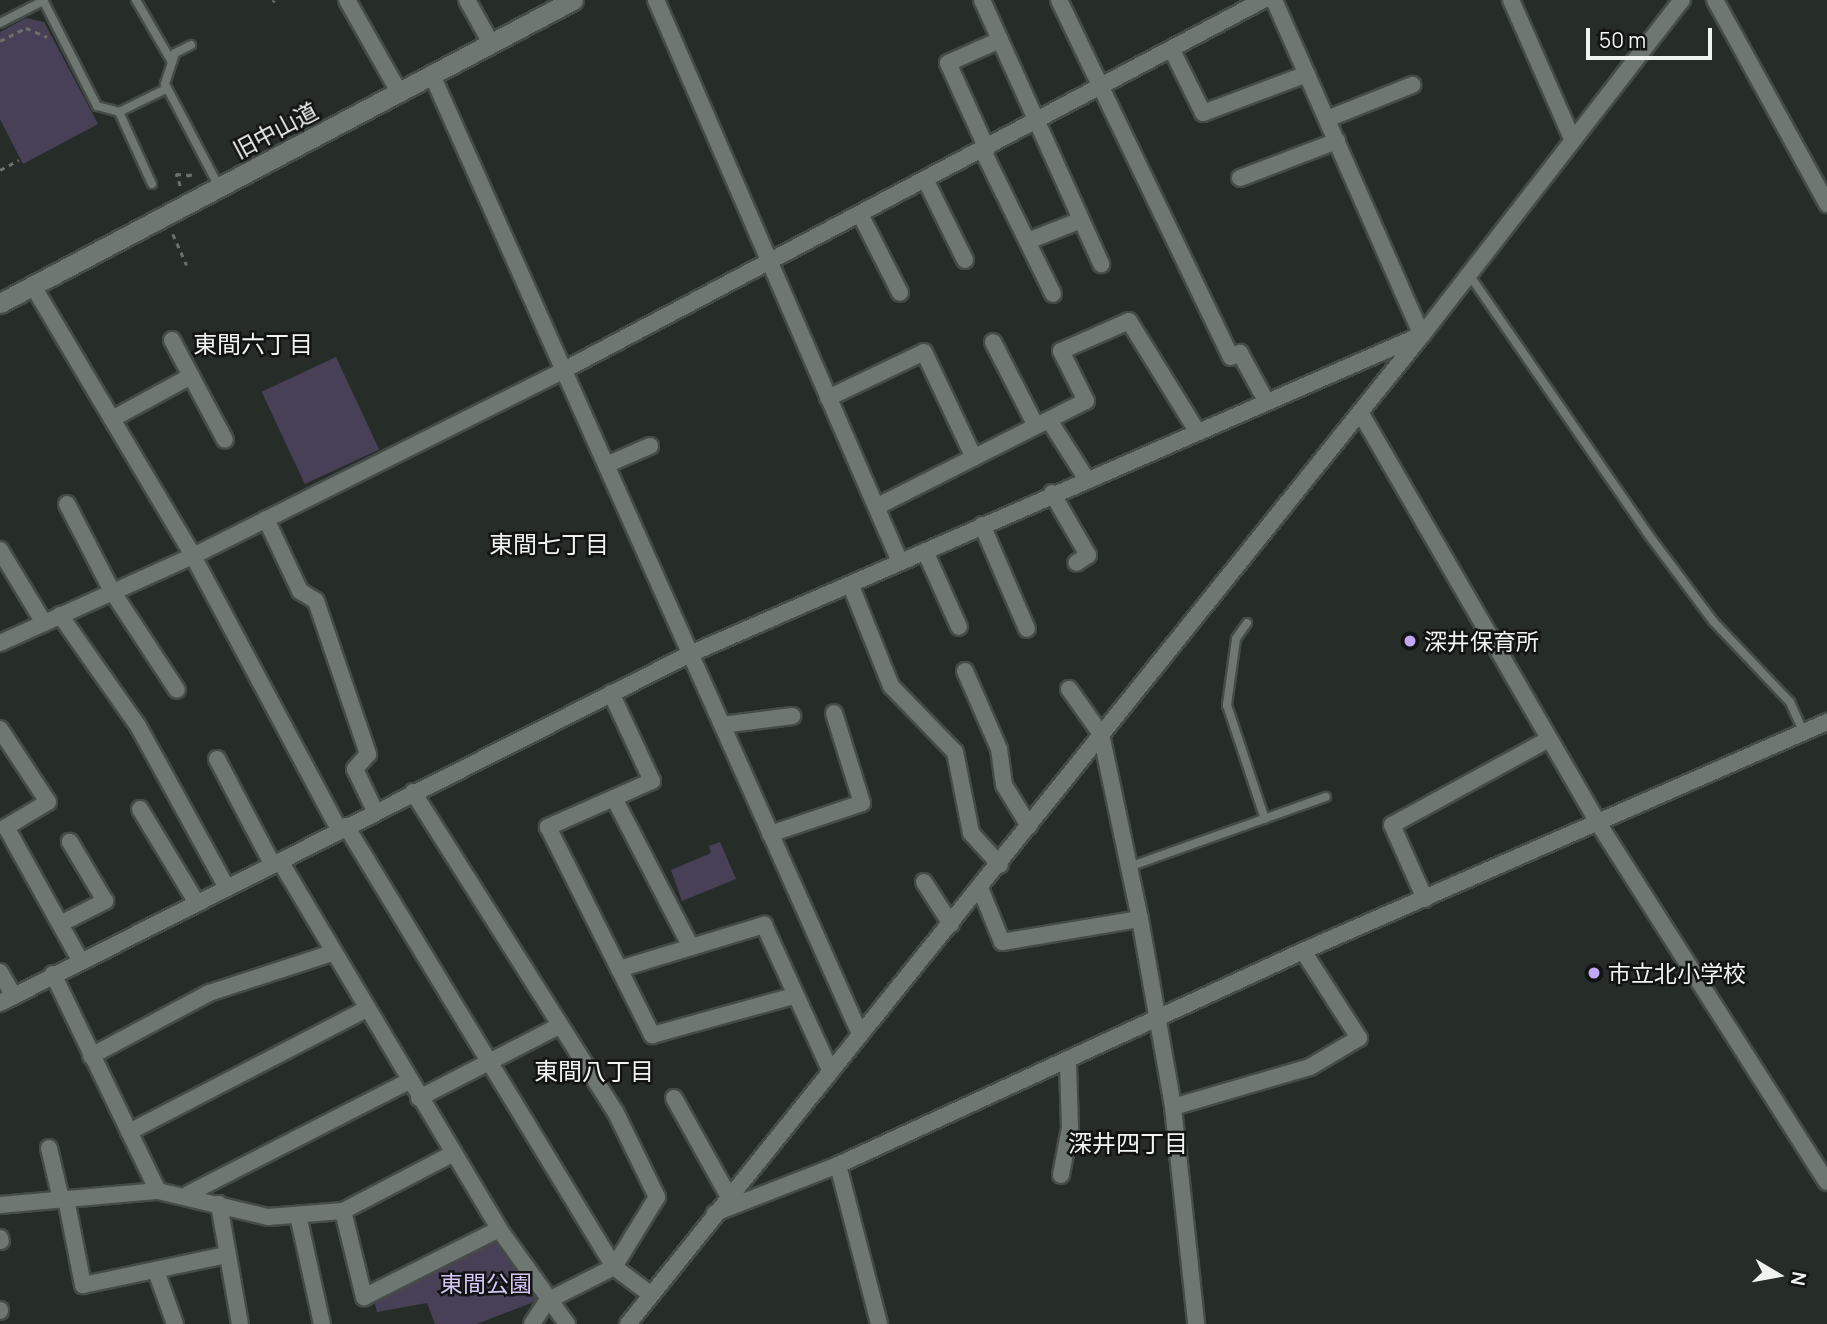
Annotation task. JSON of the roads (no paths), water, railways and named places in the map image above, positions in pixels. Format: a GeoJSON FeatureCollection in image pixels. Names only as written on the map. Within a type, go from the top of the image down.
{"type":"FeatureCollection","features":[{"type":"Feature","properties":{"kind":"main road","name":"旧中山道"},"geometry":{"type":"LineString","coordinates":[[0,303],[572,0]]}},
{"type":"Feature","properties":{"kind":"street"},"geometry":{"type":"LineString","coordinates":[[347,0],[399,92]]}},
{"type":"Feature","properties":{"kind":"street"},"geometry":{"type":"LineString","coordinates":[[467,0],[492,44]]}},
{"type":"Feature","properties":{"kind":"street"},"geometry":{"type":"LineString","coordinates":[[656,0],[766,266],[878,506],[900,562]]}},
{"type":"Feature","properties":{"kind":"street"},"geometry":{"type":"LineString","coordinates":[[982,0],[1101,264]]}},
{"type":"Feature","properties":{"kind":"street"},"geometry":{"type":"LineString","coordinates":[[1059,0],[1231,357],[1240,353],[1265,399]]}},
{"type":"Feature","properties":{"kind":"street"},"geometry":{"type":"LineString","coordinates":[[0,643],[193,556],[564,370],[861,216],[1100,85],[1172,50],[1263,0]]}},
{"type":"Feature","properties":{"kind":"street"},"geometry":{"type":"LineString","coordinates":[[1274,0],[1422,335]]}},
{"type":"Feature","properties":{"kind":"street"},"geometry":{"type":"LineString","coordinates":[[1511,0],[1572,136]]}},
{"type":"Feature","properties":{"kind":"street"},"geometry":{"type":"LineString","coordinates":[[1715,0],[1827,204]]}},
{"type":"Feature","properties":{"kind":"street"},"geometry":{"type":"LineString","coordinates":[[628,1324],[830,1070],[1000,865],[1101,734],[1422,335],[1675,3]]}},
{"type":"Feature","properties":{"kind":"street"},"geometry":{"type":"LineString","coordinates":[[1000,40],[948,63],[985,150],[1053,294]]}},
{"type":"Feature","properties":{"kind":"street"},"geometry":{"type":"LineString","coordinates":[[1172,50],[1203,113],[1307,74]]}},
{"type":"Feature","properties":{"kind":"street"},"geometry":{"type":"LineString","coordinates":[[432,75],[860,1034]]}},
{"type":"Feature","properties":{"kind":"street"},"geometry":{"type":"LineString","coordinates":[[1327,119],[1412,85]]}},
{"type":"Feature","properties":{"kind":"street"},"geometry":{"type":"LineString","coordinates":[[1240,178],[1337,141]]}},
{"type":"Feature","properties":{"kind":"street"},"geometry":{"type":"LineString","coordinates":[[926,181],[965,260]]}},
{"type":"Feature","properties":{"kind":"street"},"geometry":{"type":"LineString","coordinates":[[861,216],[900,293]]}},
{"type":"Feature","properties":{"kind":"street"},"geometry":{"type":"LineString","coordinates":[[1028,241],[1081,220]]}},
{"type":"Feature","properties":{"kind":"street"},"geometry":{"type":"LineString","coordinates":[[33,286],[193,556],[343,827],[614,1267],[650,1294]]}},
{"type":"Feature","properties":{"kind":"street"},"geometry":{"type":"LineString","coordinates":[[878,506],[1086,401],[1061,351],[1129,321],[1197,431]]}},
{"type":"Feature","properties":{"kind":"street"},"geometry":{"type":"LineString","coordinates":[[0,972],[7,1000],[374,811],[690,654],[851,586],[1265,399],[1422,335]]}},
{"type":"Feature","properties":{"kind":"street"},"geometry":{"type":"LineString","coordinates":[[172,340],[225,440]]}},
{"type":"Feature","properties":{"kind":"street"},"geometry":{"type":"LineString","coordinates":[[993,342],[1043,423],[1086,478]]}},
{"type":"Feature","properties":{"kind":"street"},"geometry":{"type":"LineString","coordinates":[[828,398],[924,352],[974,458]]}},
{"type":"Feature","properties":{"kind":"street"},"geometry":{"type":"LineString","coordinates":[[112,419],[191,376]]}},
{"type":"Feature","properties":{"kind":"street"},"geometry":{"type":"LineString","coordinates":[[1360,412],[1468,588],[1549,739],[1600,826],[1827,1182]]}},
{"type":"Feature","properties":{"kind":"street"},"geometry":{"type":"LineString","coordinates":[[606,465],[650,446]]}},
{"type":"Feature","properties":{"kind":"street"},"geometry":{"type":"LineString","coordinates":[[1052,494],[1088,555],[1076,563]]}},
{"type":"Feature","properties":{"kind":"street"},"geometry":{"type":"LineString","coordinates":[[67,504],[112,591],[177,690]]}},
{"type":"Feature","properties":{"kind":"street"},"geometry":{"type":"LineString","coordinates":[[267,519],[300,591],[316,601],[368,754],[355,769],[374,811]]}},
{"type":"Feature","properties":{"kind":"street"},"geometry":{"type":"LineString","coordinates":[[982,525],[1027,628]]}},
{"type":"Feature","properties":{"kind":"street"},"geometry":{"type":"LineString","coordinates":[[0,550],[44,623]]}},
{"type":"Feature","properties":{"kind":"street"},"geometry":{"type":"LineString","coordinates":[[925,551],[959,626]]}},
{"type":"Feature","properties":{"kind":"street"},"geometry":{"type":"LineString","coordinates":[[851,586],[891,686],[955,752],[971,833],[1000,865]]}},
{"type":"Feature","properties":{"kind":"street"},"geometry":{"type":"LineString","coordinates":[[60,615],[138,726],[228,888]]}},
{"type":"Feature","properties":{"kind":"street"},"geometry":{"type":"LineString","coordinates":[[965,671],[999,750],[1004,785],[1029,827]]}},
{"type":"Feature","properties":{"kind":"street"},"geometry":{"type":"LineString","coordinates":[[1069,689],[1101,734],[1140,919],[1173,1107],[1196,1324]]}},
{"type":"Feature","properties":{"kind":"street"},"geometry":{"type":"LineString","coordinates":[[611,693],[652,781],[548,827],[652,1035],[794,996]]}},
{"type":"Feature","properties":{"kind":"street"},"geometry":{"type":"LineString","coordinates":[[770,834],[862,803],[834,713]]}},
{"type":"Feature","properties":{"kind":"street"},"geometry":{"type":"LineString","coordinates":[[722,725],[792,716]]}},
{"type":"Feature","properties":{"kind":"street"},"geometry":{"type":"LineString","coordinates":[[715,1213],[838,1165],[1068,1063],[1303,950],[1600,826],[1827,722]]}},
{"type":"Feature","properties":{"kind":"street"},"geometry":{"type":"LineString","coordinates":[[0,729],[48,802],[6,827],[81,962]]}},
{"type":"Feature","properties":{"kind":"street"},"geometry":{"type":"LineString","coordinates":[[1425,899],[1392,825],[1549,739]]}},
{"type":"Feature","properties":{"kind":"street"},"geometry":{"type":"LineString","coordinates":[[216,759],[364,1010],[499,1228],[547,1301],[567,1324]]}},
{"type":"Feature","properties":{"kind":"street"},"geometry":{"type":"LineString","coordinates":[[413,792],[559,1027],[615,1111],[657,1197],[614,1267],[547,1301],[532,1324]]}},
{"type":"Feature","properties":{"kind":"street"},"geometry":{"type":"LineString","coordinates":[[614,798],[691,947]]}},
{"type":"Feature","properties":{"kind":"street"},"geometry":{"type":"LineString","coordinates":[[140,809],[197,903]]}},
{"type":"Feature","properties":{"kind":"street"},"geometry":{"type":"LineString","coordinates":[[60,924],[105,901],[70,842]]}},
{"type":"Feature","properties":{"kind":"street"},"geometry":{"type":"LineString","coordinates":[[923,882],[951,924]]}},
{"type":"Feature","properties":{"kind":"street"},"geometry":{"type":"LineString","coordinates":[[980,888],[1002,942],[1140,919]]}},
{"type":"Feature","properties":{"kind":"street"},"geometry":{"type":"LineString","coordinates":[[619,969],[764,925],[794,996],[830,1070]]}},
{"type":"Feature","properties":{"kind":"street"},"geometry":{"type":"LineString","coordinates":[[1173,1107],[1310,1067],[1359,1038],[1303,950]]}},
{"type":"Feature","properties":{"kind":"street"},"geometry":{"type":"LineString","coordinates":[[91,1056],[209,993],[332,953]]}},
{"type":"Feature","properties":{"kind":"street"},"geometry":{"type":"LineString","coordinates":[[53,974],[158,1191]]}},
{"type":"Feature","properties":{"kind":"street"},"geometry":{"type":"LineString","coordinates":[[129,1132],[364,1010]]}},
{"type":"Feature","properties":{"kind":"street"},"geometry":{"type":"LineString","coordinates":[[419,1098],[559,1027]]}},
{"type":"Feature","properties":{"kind":"street"},"geometry":{"type":"LineString","coordinates":[[1061,1175],[1070,1128],[1068,1063]]}},
{"type":"Feature","properties":{"kind":"street"},"geometry":{"type":"LineString","coordinates":[[188,1194],[409,1081]]}},
{"type":"Feature","properties":{"kind":"street"},"geometry":{"type":"LineString","coordinates":[[674,1098],[729,1198]]}},
{"type":"Feature","properties":{"kind":"street"},"geometry":{"type":"LineString","coordinates":[[49,1148],[64,1199],[83,1285],[227,1255]]}},
{"type":"Feature","properties":{"kind":"street"},"geometry":{"type":"LineString","coordinates":[[0,1205],[158,1191],[188,1194],[268,1217],[343,1211],[454,1153]]}},
{"type":"Feature","properties":{"kind":"street"},"geometry":{"type":"LineString","coordinates":[[838,1165],[878,1324]]}},
{"type":"Feature","properties":{"kind":"street"},"geometry":{"type":"LineString","coordinates":[[219,1204],[240,1324]]}},
{"type":"Feature","properties":{"kind":"street"},"geometry":{"type":"LineString","coordinates":[[343,1211],[364,1297],[499,1228]]}},
{"type":"Feature","properties":{"kind":"street"},"geometry":{"type":"LineString","coordinates":[[298,1215],[322,1324]]}},
{"type":"Feature","properties":{"kind":"street"},"geometry":{"type":"LineString","coordinates":[[156,1271],[175,1324]]}},
{"type":"Feature","properties":{"kind":"lane"},"geometry":{"type":"LineString","coordinates":[[136,0],[172,62]]}},
{"type":"Feature","properties":{"kind":"lane"},"geometry":{"type":"LineString","coordinates":[[0,23],[43,1],[97,106],[119,112],[166,89]]}},
{"type":"Feature","properties":{"kind":"lane"},"geometry":{"type":"LineString","coordinates":[[191,45],[172,62],[166,89],[219,187]]}},
{"type":"Feature","properties":{"kind":"lane"},"geometry":{"type":"LineString","coordinates":[[119,112],[152,184]]}},
{"type":"Feature","properties":{"kind":"lane"},"geometry":{"type":"LineString","coordinates":[[1468,273],[1640,523],[1713,621],[1790,702],[1804,733]]}},
{"type":"Feature","properties":{"kind":"lane"},"geometry":{"type":"LineString","coordinates":[[1247,623],[1236,639],[1227,705],[1265,819]]}},
{"type":"Feature","properties":{"kind":"lane"},"geometry":{"type":"LineString","coordinates":[[1129,867],[1326,797]]}},
{"type":"Feature","properties":{"kind":"place","name":"深井保育所"},"geometry":{"type":"Point","coordinates":[1410,641]}},
{"type":"Feature","properties":{"kind":"place","name":"市立北小学校"},"geometry":{"type":"Point","coordinates":[1594,973]}},
{"type":"Feature","properties":{"kind":"district","name":"東間六丁目"},"geometry":{"type":"Point","coordinates":[253,344]}},
{"type":"Feature","properties":{"kind":"district","name":"東間七丁目"},"geometry":{"type":"Point","coordinates":[549,544]}},
{"type":"Feature","properties":{"kind":"district","name":"東間八丁目"},"geometry":{"type":"Point","coordinates":[594,1071]}},
{"type":"Feature","properties":{"kind":"district","name":"深井四丁目"},"geometry":{"type":"Point","coordinates":[1128,1143]}},
{"type":"Feature","properties":{"kind":"park label","name":"東間公園"},"geometry":{"type":"Point","coordinates":[486,1283]}}]}
